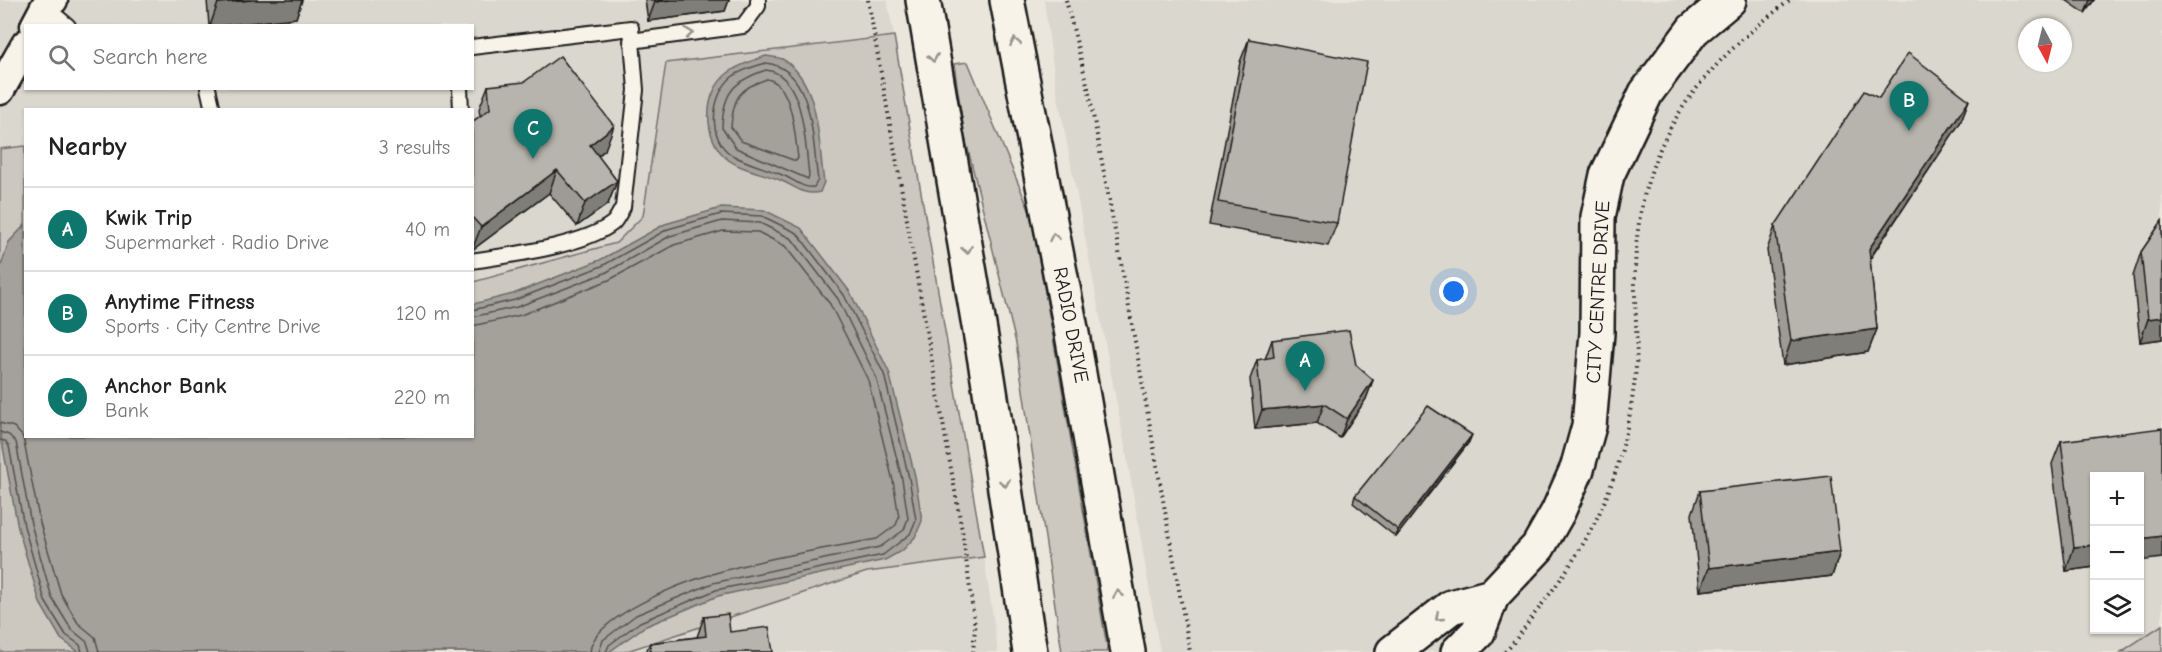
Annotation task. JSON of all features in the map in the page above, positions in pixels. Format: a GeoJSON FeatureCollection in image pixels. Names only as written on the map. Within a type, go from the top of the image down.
{"type":"FeatureCollection","features":[{"type":"Feature","properties":{"kind":"main road"},"geometry":{"type":"LineString","coordinates":[[923,0],[988,378],[1030,652]]}},
{"type":"Feature","properties":{"kind":"main road","name":"RADIO DRIVE"},"geometry":{"type":"LineString","coordinates":[[1007,0],[1076,355],[1128,652]]}},
{"type":"Feature","properties":{"kind":"main road","name":"CITY CENTRE DRIVE"},"geometry":{"type":"LineString","coordinates":[[1458,652],[1478,633],[1492,596],[1538,547],[1558,512],[1577,469],[1589,426],[1596,333],[1598,217],[1607,175],[1646,93],[1693,30],[1729,0]]}},
{"type":"Feature","properties":{"kind":"main road"},"geometry":{"type":"LineString","coordinates":[[1393,652],[1451,607],[1492,596]]}},
{"type":"Feature","properties":{"kind":"street"},"geometry":{"type":"LineString","coordinates":[[0,90],[24,48]]}},
{"type":"Feature","properties":{"kind":"lane"},"geometry":{"type":"LineString","coordinates":[[632,40],[743,26],[758,6],[758,0]]}},
{"type":"Feature","properties":{"kind":"lane"},"geometry":{"type":"LineString","coordinates":[[45,8],[65,24]]}},
{"type":"Feature","properties":{"kind":"lane"},"geometry":{"type":"LineString","coordinates":[[474,47],[631,28],[636,90],[623,207],[613,222],[585,236],[533,251],[474,261]]}},
{"type":"Feature","properties":{"kind":"lane"},"geometry":{"type":"LineString","coordinates":[[208,90],[213,108]]}},
{"type":"Feature","properties":{"kind":"lane"},"geometry":{"type":"LineString","coordinates":[[460,90],[461,108]]}},
{"type":"Feature","properties":{"kind":"path"},"geometry":{"type":"LineString","coordinates":[[868,0],[963,536],[975,627],[973,652]]}},
{"type":"Feature","properties":{"kind":"path"},"geometry":{"type":"LineString","coordinates":[[1066,0],[1088,88],[1190,652]]}},
{"type":"Feature","properties":{"kind":"path"},"geometry":{"type":"LineString","coordinates":[[1505,652],[1580,553],[1600,517],[1616,475],[1635,378],[1635,272],[1640,218],[1649,178],[1666,135],[1691,92],[1747,34],[1790,0]]}},
{"type":"Feature","properties":{"kind":"shaded area"},"geometry":{"type":"Polygon","coordinates":[[[0,0],[887,0],[894,36],[666,63],[643,216],[616,242],[474,282],[474,108],[24,108],[24,146],[0,149],[0,0]]]}},
{"type":"Feature","properties":{"kind":"shaded area"},"geometry":{"type":"Polygon","coordinates":[[[1044,0],[2162,0],[2162,652],[1160,652],[1126,452],[1055,81],[1044,0]]]}},
{"type":"Feature","properties":{"kind":"shaded area"},"geometry":{"type":"Polygon","coordinates":[[[894,36],[984,557],[867,572],[624,652],[0,652],[0,149],[24,146],[24,438],[474,438],[474,282],[616,243],[643,216],[666,63],[894,36]]]}},
{"type":"Feature","properties":{"kind":"shaded area"},"geometry":{"type":"Polygon","coordinates":[[[968,62],[1032,217],[1108,652],[1062,652],[1016,343],[964,133],[954,64],[968,62]]]}},
{"type":"Feature","properties":{"kind":"shaded area"},"geometry":{"type":"Polygon","coordinates":[[[984,557],[998,652],[624,652],[867,572],[984,557]]]}},
{"type":"Feature","properties":{"kind":"shaded area"},"geometry":{"type":"Polygon","coordinates":[[[2162,625],[2162,652],[2121,652],[2162,625]]]}},
{"type":"Feature","properties":{"kind":"water"},"geometry":{"type":"Polygon","coordinates":[[[766,56],[782,59],[796,71],[811,99],[816,116],[824,182],[820,192],[805,192],[775,178],[738,166],[726,158],[713,139],[709,115],[713,92],[728,73],[766,56]]]}},
{"type":"Feature","properties":{"kind":"water"},"geometry":{"type":"Polygon","coordinates":[[[721,208],[764,210],[801,228],[850,292],[889,372],[915,476],[922,521],[915,537],[903,550],[885,560],[718,596],[644,627],[609,652],[79,652],[61,639],[40,603],[18,528],[0,431],[0,269],[9,242],[24,226],[24,438],[474,438],[474,304],[513,294],[600,260],[665,224],[721,208]]]}},
{"type":"Feature","properties":{"kind":"building"},"geometry":{"type":"Polygon","coordinates":[[[217,0],[251,0],[218,3],[217,0]]]}},
{"type":"Feature","properties":{"kind":"building"},"geometry":{"type":"Polygon","coordinates":[[[1249,39],[1367,62],[1337,223],[1218,202],[1249,39]]]}},
{"type":"Feature","properties":{"kind":"building"},"geometry":{"type":"Polygon","coordinates":[[[1908,53],[1969,100],[1869,249],[1877,329],[1791,341],[1775,226],[1864,91],[1879,98],[1908,53]]]}},
{"type":"Feature","properties":{"kind":"building"},"geometry":{"type":"Polygon","coordinates":[[[560,56],[614,126],[590,145],[617,181],[585,203],[557,170],[481,227],[474,219],[474,121],[490,109],[488,86],[524,82],[560,56]]]}},
{"type":"Feature","properties":{"kind":"building"},"geometry":{"type":"Polygon","coordinates":[[[2162,221],[2162,317],[2148,319],[2141,252],[2162,221]]]}},
{"type":"Feature","properties":{"kind":"building"},"geometry":{"type":"Polygon","coordinates":[[[1349,330],[1356,365],[1373,380],[1347,419],[1324,404],[1262,410],[1257,360],[1274,357],[1272,340],[1349,330]]]}},
{"type":"Feature","properties":{"kind":"building"},"geometry":{"type":"Polygon","coordinates":[[[1428,406],[1472,435],[1398,530],[1355,496],[1428,406]]]}},
{"type":"Feature","properties":{"kind":"building"},"geometry":{"type":"Polygon","coordinates":[[[2162,428],[2162,536],[2144,538],[2144,472],[2090,472],[2090,545],[2074,547],[2061,441],[2162,428]]]}},
{"type":"Feature","properties":{"kind":"building"},"geometry":{"type":"Polygon","coordinates":[[[1831,476],[1840,552],[1709,568],[1700,491],[1831,476]]]}},
{"type":"Feature","properties":{"kind":"building"},"geometry":{"type":"Polygon","coordinates":[[[728,614],[730,632],[769,627],[773,652],[651,652],[650,643],[706,636],[704,617],[728,614]]]}},
{"type":"Feature","properties":{"kind":"place","name":"Anytime Fitness"},"geometry":{"type":"Point","coordinates":[1909,131]}},
{"type":"Feature","properties":{"kind":"place","name":"Anchor Bank"},"geometry":{"type":"Point","coordinates":[533,159]}},
{"type":"Feature","properties":{"kind":"place","name":"Kwik Trip"},"geometry":{"type":"Point","coordinates":[1305,391]}}]}
